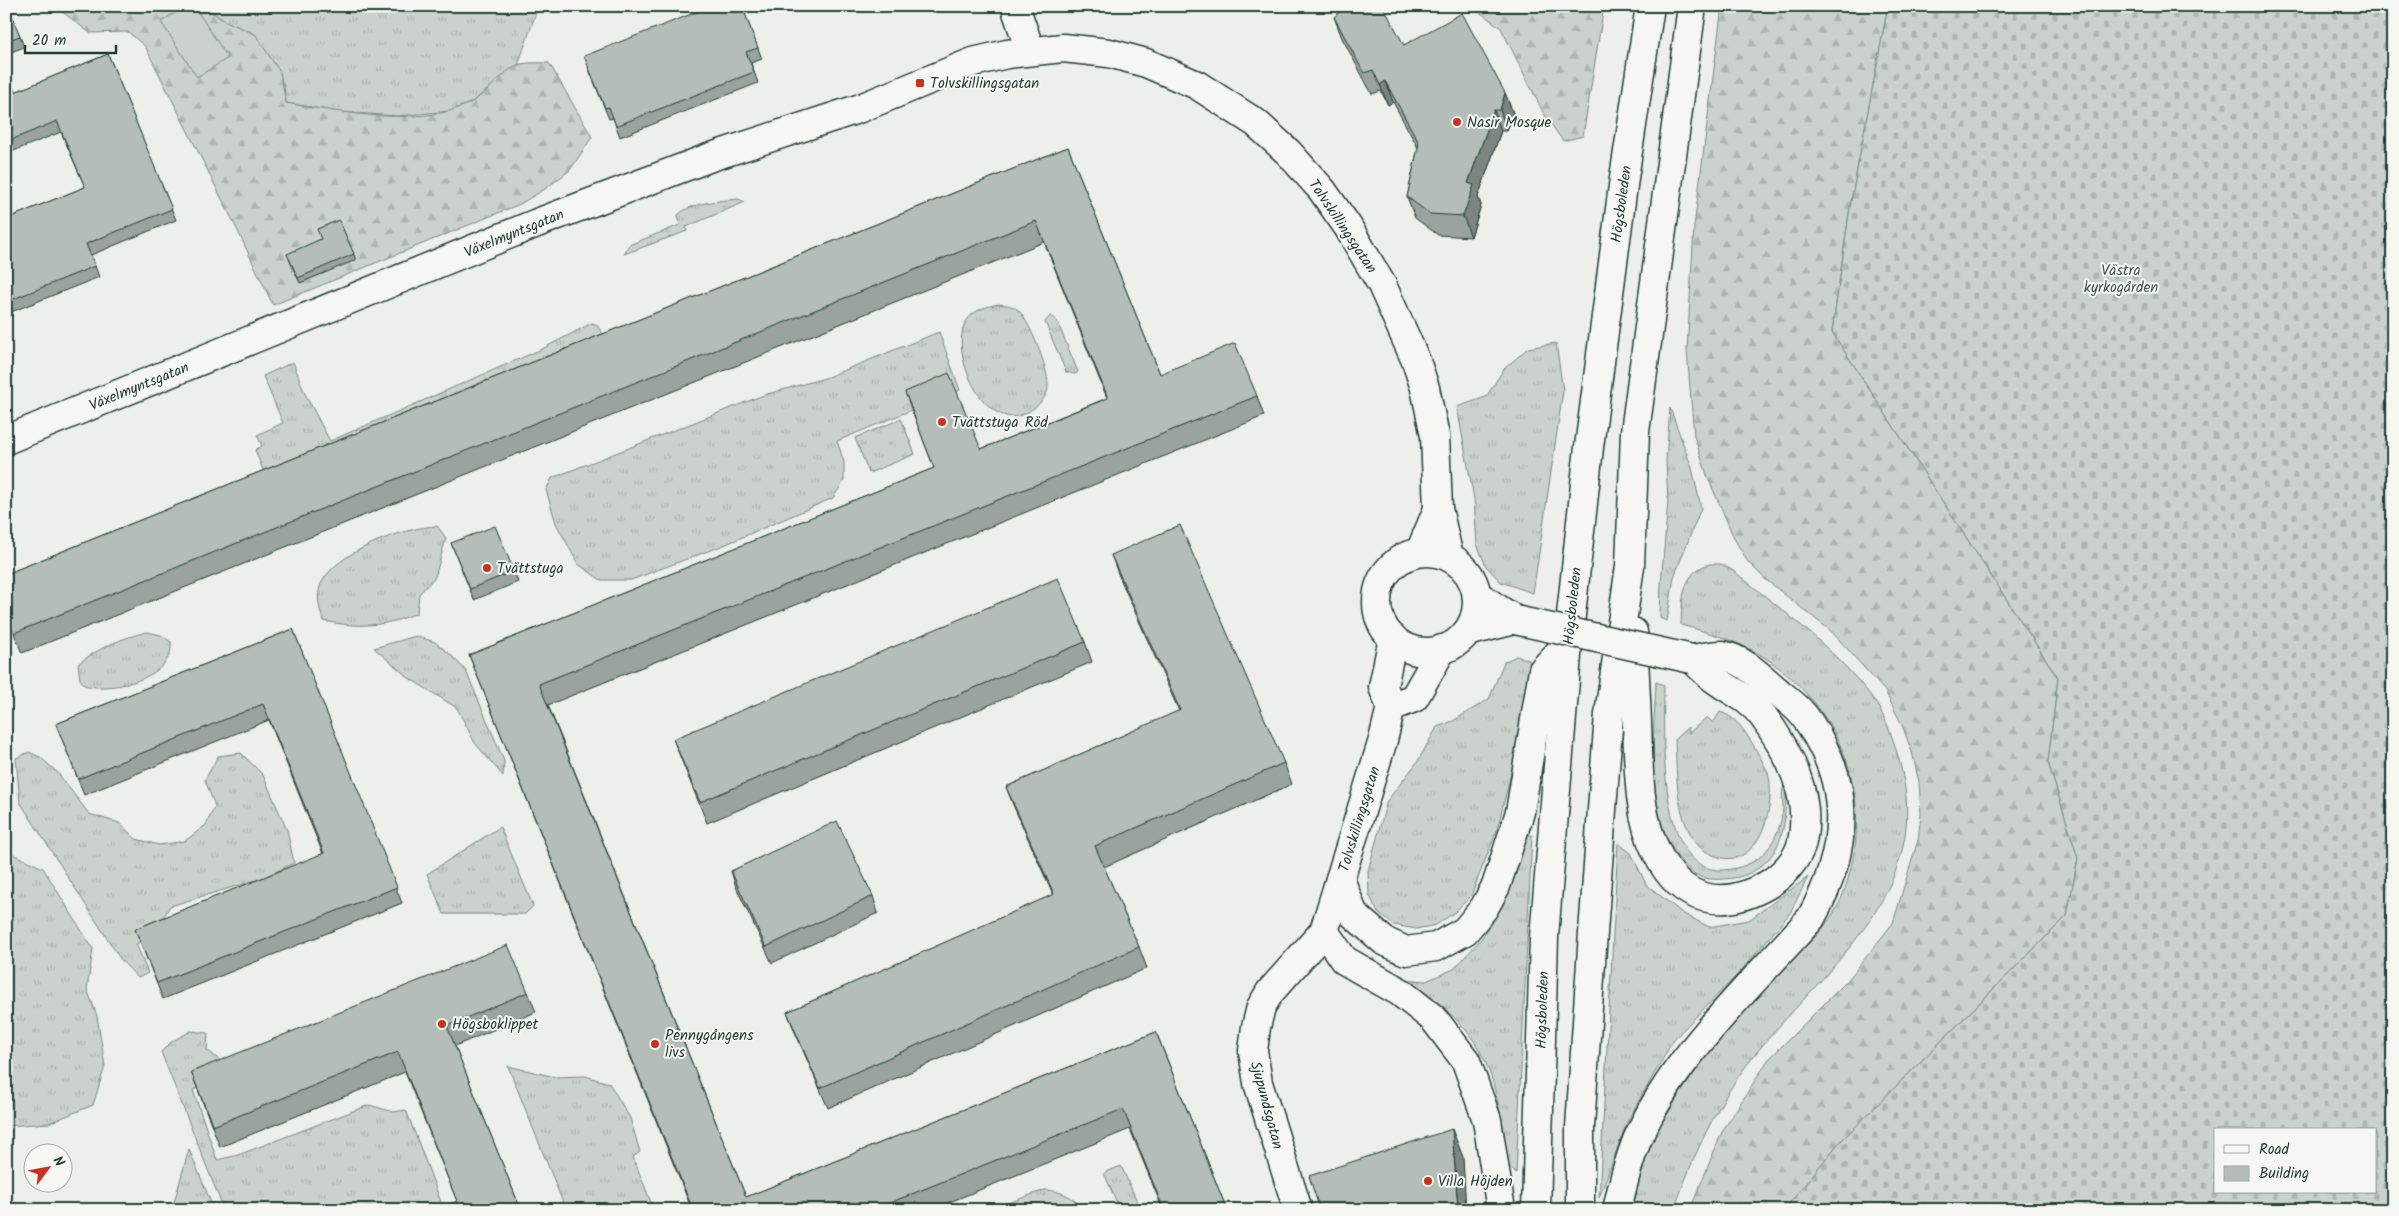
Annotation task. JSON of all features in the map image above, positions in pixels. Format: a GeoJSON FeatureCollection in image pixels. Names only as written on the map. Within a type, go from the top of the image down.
{"type":"FeatureCollection","features":[{"type":"Feature","properties":{"kind":"main road"},"geometry":{"type":"LineString","coordinates":[[1015,6],[1030,50]]}},
{"type":"Feature","properties":{"kind":"main road","name":"Högsboleden"},"geometry":{"type":"LineString","coordinates":[[1536,1210],[1544,937],[1568,643],[1589,447],[1624,178],[1650,6]]}},
{"type":"Feature","properties":{"kind":"main road"},"geometry":{"type":"LineString","coordinates":[[1692,6],[1635,432],[1630,566],[1639,770],[1645,820],[1650,837],[1664,866],[1681,885],[1700,896],[1713,900],[1737,898],[1750,894],[1775,880],[1795,858],[1802,843],[1804,822],[1803,795],[1794,768],[1781,743],[1762,714],[1744,697],[1711,677],[1692,659]]}},
{"type":"Feature","properties":{"kind":"main road","name":"Tolvskillingsgatan"},"geometry":{"type":"LineString","coordinates":[[1030,50],[1063,48],[1109,53],[1171,72],[1210,92],[1243,113],[1288,152],[1305,170],[1327,197],[1369,261],[1394,309],[1412,350],[1425,388],[1435,436],[1438,509],[1449,557]]}},
{"type":"Feature","properties":{"kind":"main road","name":"Växelmyntsgatan"},"geometry":{"type":"LineString","coordinates":[[6,440],[537,223],[711,157],[858,109],[973,62],[1030,50]]}},
{"type":"Feature","properties":{"kind":"main road","name":"Tolvskillingsgatan"},"geometry":{"type":"LineString","coordinates":[[1420,552],[1438,509]]}},
{"type":"Feature","properties":{"kind":"main road"},"geometry":{"type":"LineString","coordinates":[[1420,552],[1435,552],[1449,557],[1468,572],[1476,595],[1475,616],[1467,632],[1456,643],[1431,652],[1416,650],[1393,638],[1383,625],[1379,614],[1377,598],[1380,586],[1392,566],[1405,557],[1420,552]]}},
{"type":"Feature","properties":{"kind":"main road"},"geometry":{"type":"LineString","coordinates":[[1580,1210],[1580,1127],[1609,714],[1630,566]]}},
{"type":"Feature","properties":{"kind":"main road"},"geometry":{"type":"LineString","coordinates":[[1476,595],[1515,620],[1692,659],[1721,655],[1743,664],[1800,711],[1818,736],[1831,760],[1840,788],[1841,827],[1835,859],[1823,897],[1811,918],[1695,1047],[1676,1075],[1638,1139],[1623,1179],[1616,1210]]}},
{"type":"Feature","properties":{"kind":"main road"},"geometry":{"type":"LineString","coordinates":[[1467,632],[1515,620]]}},
{"type":"Feature","properties":{"kind":"main road"},"geometry":{"type":"LineString","coordinates":[[1393,638],[1383,687],[1391,707],[1414,698],[1442,649]]}},
{"type":"Feature","properties":{"kind":"main road"},"geometry":{"type":"LineString","coordinates":[[1340,879],[1354,915],[1384,941],[1406,951],[1436,947],[1465,931],[1484,908],[1496,886],[1520,812],[1544,670],[1568,643]]}},
{"type":"Feature","properties":{"kind":"main road","name":"Tolvskillingsgatan"},"geometry":{"type":"LineString","coordinates":[[1324,931],[1383,740],[1391,707]]}},
{"type":"Feature","properties":{"kind":"main road"},"geometry":{"type":"LineString","coordinates":[[1324,931],[1344,960],[1400,992],[1434,1019],[1466,1061],[1486,1120],[1501,1210]]}},
{"type":"Feature","properties":{"kind":"main road","name":"Sjupundsgatan"},"geometry":{"type":"LineString","coordinates":[[1298,1210],[1258,1083],[1253,1051],[1261,1007],[1270,992],[1324,931]]}},
{"type":"Feature","properties":{"kind":"green space"},"geometry":{"type":"Polygon","coordinates":[[[60,6],[204,6],[223,20],[255,34],[280,72],[286,103],[354,114],[405,116],[429,115],[451,111],[476,99],[518,65],[549,63],[592,137],[570,170],[545,189],[520,204],[273,305],[145,46],[128,32],[90,33],[64,13],[60,6]]]}},
{"type":"Feature","properties":{"kind":"green space"},"geometry":{"type":"Polygon","coordinates":[[[185,6],[194,6],[228,58],[197,77],[161,22],[185,6]]]}},
{"type":"Feature","properties":{"kind":"green space"},"geometry":{"type":"Polygon","coordinates":[[[204,6],[538,7],[518,65],[472,102],[451,111],[397,116],[339,112],[286,103],[284,85],[255,34],[223,20],[204,6]]]}},
{"type":"Feature","properties":{"kind":"green space"},"geometry":{"type":"Polygon","coordinates":[[[1452,6],[1604,6],[1583,136],[1563,141],[1544,114],[1501,28],[1481,13],[1452,6]]]}},
{"type":"Feature","properties":{"kind":"green space"},"geometry":{"type":"Polygon","coordinates":[[[1722,6],[1888,6],[1850,207],[1832,332],[2058,678],[2048,762],[2078,858],[2067,916],[1838,1144],[1784,1210],[1690,1210],[1722,1132],[1768,1060],[1848,980],[1893,923],[1918,840],[1921,814],[1919,782],[1912,752],[1902,725],[1885,691],[1832,632],[1765,579],[1748,562],[1735,540],[1708,478],[1694,436],[1687,351],[1694,227],[1722,6]]]}},
{"type":"Feature","properties":{"kind":"green space","name":"Västra kyrkogården"},"geometry":{"type":"Polygon","coordinates":[[[1888,6],[2393,6],[2393,1210],[1784,1210],[1838,1144],[2067,916],[2078,858],[2048,762],[2058,678],[1832,332],[1850,207],[1888,6]]]}},
{"type":"Feature","properties":{"kind":"green space"},"geometry":{"type":"Polygon","coordinates":[[[738,199],[745,202],[686,227],[687,231],[624,254],[629,245],[680,225],[678,215],[690,207],[738,199]]]}},
{"type":"Feature","properties":{"kind":"green space"},"geometry":{"type":"Polygon","coordinates":[[[998,304],[1015,308],[1024,317],[1039,350],[1047,375],[1047,392],[1041,402],[1026,413],[1011,417],[997,412],[984,402],[974,387],[966,369],[962,352],[962,335],[969,318],[988,306],[998,304]]]}},
{"type":"Feature","properties":{"kind":"green space"},"geometry":{"type":"Polygon","coordinates":[[[1051,315],[1057,321],[1078,372],[1075,374],[1066,372],[1045,322],[1051,315]]]}},
{"type":"Feature","properties":{"kind":"green space"},"geometry":{"type":"Polygon","coordinates":[[[592,323],[597,325],[604,336],[265,475],[255,450],[262,446],[257,435],[283,423],[263,376],[293,362],[305,394],[330,441],[542,349],[592,323]]]}},
{"type":"Feature","properties":{"kind":"green space"},"geometry":{"type":"Polygon","coordinates":[[[939,332],[960,390],[837,441],[844,462],[844,481],[833,498],[724,545],[631,580],[601,580],[578,564],[556,523],[546,490],[552,478],[764,395],[825,378],[939,332]]]}},
{"type":"Feature","properties":{"kind":"green space"},"geometry":{"type":"Polygon","coordinates":[[[1556,343],[1563,391],[1533,593],[1501,582],[1486,566],[1477,544],[1474,499],[1457,407],[1486,397],[1504,369],[1528,348],[1556,343]]]}},
{"type":"Feature","properties":{"kind":"green space"},"geometry":{"type":"Polygon","coordinates":[[[1670,408],[1692,468],[1701,508],[1674,577],[1667,621],[1660,618],[1668,501],[1666,461],[1670,408]]]}},
{"type":"Feature","properties":{"kind":"green space"},"geometry":{"type":"Polygon","coordinates":[[[901,419],[915,454],[869,473],[855,438],[901,419]]]}},
{"type":"Feature","properties":{"kind":"green space"},"geometry":{"type":"Polygon","coordinates":[[[437,526],[446,538],[435,577],[419,594],[417,613],[382,624],[371,625],[348,625],[324,621],[319,603],[319,589],[329,572],[355,552],[372,543],[407,531],[437,526]]]}},
{"type":"Feature","properties":{"kind":"green space"},"geometry":{"type":"Polygon","coordinates":[[[1710,564],[1721,564],[1732,570],[1787,614],[1823,644],[1871,696],[1886,722],[1897,752],[1902,772],[1907,816],[1900,857],[1885,894],[1864,929],[1740,1074],[1707,1130],[1674,1210],[1632,1210],[1643,1166],[1653,1138],[1678,1096],[1731,1027],[1830,919],[1844,891],[1853,859],[1856,803],[1851,776],[1842,750],[1830,726],[1815,703],[1796,682],[1774,664],[1752,650],[1729,640],[1681,625],[1685,588],[1694,573],[1710,564]]]}},
{"type":"Feature","properties":{"kind":"green space"},"geometry":{"type":"Polygon","coordinates":[[[147,632],[161,635],[171,642],[169,655],[163,665],[152,674],[124,684],[109,687],[84,685],[80,679],[78,664],[111,644],[147,632]]]}},
{"type":"Feature","properties":{"kind":"green space"},"geometry":{"type":"Polygon","coordinates":[[[416,636],[435,642],[466,671],[504,761],[503,776],[475,743],[457,708],[409,678],[374,648],[416,636]]]}},
{"type":"Feature","properties":{"kind":"green space"},"geometry":{"type":"Polygon","coordinates":[[[1516,656],[1529,660],[1530,667],[1515,757],[1497,830],[1471,896],[1455,912],[1436,925],[1416,929],[1394,925],[1378,913],[1369,894],[1368,871],[1387,801],[1418,761],[1437,727],[1453,721],[1489,699],[1504,662],[1516,656]]]}},
{"type":"Feature","properties":{"kind":"green space"},"geometry":{"type":"Polygon","coordinates":[[[1656,682],[1664,685],[1665,763],[1668,795],[1674,825],[1685,849],[1701,865],[1723,870],[1741,867],[1763,855],[1776,836],[1780,825],[1784,786],[1786,806],[1784,826],[1780,838],[1775,850],[1768,859],[1749,873],[1720,879],[1700,876],[1685,866],[1674,852],[1666,836],[1657,805],[1655,788],[1656,682]]]}},
{"type":"Feature","properties":{"kind":"green space"},"geometry":{"type":"Polygon","coordinates":[[[1720,712],[1735,720],[1746,733],[1768,773],[1770,787],[1767,818],[1761,834],[1753,846],[1742,855],[1729,859],[1706,852],[1693,839],[1682,813],[1677,776],[1675,739],[1688,727],[1689,733],[1707,717],[1713,723],[1720,712]]]}},
{"type":"Feature","properties":{"kind":"green space"},"geometry":{"type":"Polygon","coordinates":[[[29,752],[40,757],[57,772],[89,814],[119,823],[136,839],[159,845],[185,841],[206,825],[215,806],[205,780],[218,756],[241,753],[263,775],[287,830],[294,863],[260,879],[170,906],[153,935],[136,944],[148,973],[138,978],[121,960],[20,802],[16,758],[29,752]]]}},
{"type":"Feature","properties":{"kind":"green space"},"geometry":{"type":"Polygon","coordinates":[[[500,827],[533,906],[525,914],[444,914],[427,874],[500,827]]]}},
{"type":"Feature","properties":{"kind":"green space"},"geometry":{"type":"Polygon","coordinates":[[[1523,834],[1532,835],[1516,1174],[1506,1161],[1501,1120],[1489,1071],[1469,1033],[1437,1004],[1417,990],[1394,978],[1426,981],[1454,969],[1482,938],[1504,896],[1523,834]]]}},
{"type":"Feature","properties":{"kind":"green space"},"geometry":{"type":"Polygon","coordinates":[[[1618,843],[1631,853],[1646,884],[1682,913],[1709,927],[1749,920],[1808,877],[1790,913],[1740,972],[1674,1039],[1628,1120],[1599,1198],[1618,843]]]}},
{"type":"Feature","properties":{"kind":"green space"},"geometry":{"type":"Polygon","coordinates":[[[6,851],[43,868],[93,949],[87,989],[97,1016],[105,1066],[93,1105],[49,1123],[6,1126],[6,851]]]}},
{"type":"Feature","properties":{"kind":"green space"},"geometry":{"type":"Polygon","coordinates":[[[191,1031],[208,1033],[207,1050],[222,1062],[227,1076],[193,1090],[217,1160],[238,1155],[369,1105],[394,1112],[406,1110],[444,1210],[224,1210],[161,1052],[171,1042],[191,1031]]]}},
{"type":"Feature","properties":{"kind":"green space"},"geometry":{"type":"Polygon","coordinates":[[[508,1066],[555,1077],[585,1076],[609,1083],[630,1118],[640,1152],[633,1157],[654,1210],[566,1210],[508,1066]]]}},
{"type":"Feature","properties":{"kind":"green space"},"geometry":{"type":"Polygon","coordinates":[[[189,1149],[214,1210],[169,1210],[173,1206],[189,1149]]]}},
{"type":"Feature","properties":{"kind":"green space"},"geometry":{"type":"Polygon","coordinates":[[[1121,1166],[1141,1210],[1120,1210],[1104,1173],[1121,1166]]]}},
{"type":"Feature","properties":{"kind":"green space"},"geometry":{"type":"Polygon","coordinates":[[[1045,1190],[1066,1195],[1075,1201],[1082,1210],[988,1210],[1045,1190]]]}},
{"type":"Feature","properties":{"kind":"building"},"geometry":{"type":"Polygon","coordinates":[[[6,6],[8,6],[20,36],[6,41],[6,6]]]}},
{"type":"Feature","properties":{"kind":"building"},"geometry":{"type":"Polygon","coordinates":[[[712,6],[742,6],[758,48],[746,52],[754,72],[616,126],[609,107],[605,108],[584,56],[712,6]]]}},
{"type":"Feature","properties":{"kind":"building","name":"Nasir Mosque"},"geometry":{"type":"Polygon","coordinates":[[[1346,6],[1383,6],[1404,45],[1462,13],[1505,93],[1500,110],[1494,110],[1468,183],[1474,185],[1463,216],[1430,214],[1407,197],[1419,143],[1385,81],[1380,85],[1373,70],[1364,73],[1334,17],[1346,6]]]}},
{"type":"Feature","properties":{"kind":"building"},"geometry":{"type":"Polygon","coordinates":[[[108,54],[172,209],[86,244],[95,266],[6,302],[6,219],[85,187],[57,121],[6,142],[6,70],[15,92],[108,54]]]}},
{"type":"Feature","properties":{"kind":"building"},"geometry":{"type":"Polygon","coordinates":[[[1068,147],[1160,374],[1235,343],[1257,396],[539,684],[746,1197],[1156,1032],[1227,1210],[1164,1210],[1123,1109],[872,1210],[693,1210],[469,655],[934,468],[905,392],[949,373],[981,449],[1108,398],[1036,221],[14,633],[6,613],[6,574],[1068,147]]]}},
{"type":"Feature","properties":{"kind":"building"},"geometry":{"type":"Polygon","coordinates":[[[339,220],[354,254],[298,278],[287,254],[321,239],[317,229],[339,220]]]}},
{"type":"Feature","properties":{"kind":"building"},"geometry":{"type":"Polygon","coordinates":[[[1180,525],[1284,763],[1095,846],[1139,947],[820,1088],[787,1012],[1054,894],[1006,787],[1180,710],[1111,555],[1180,525]]]}},
{"type":"Feature","properties":{"kind":"building","name":"Tvättstuga"},"geometry":{"type":"Polygon","coordinates":[[[495,526],[514,571],[470,589],[451,543],[495,526]]]}},
{"type":"Feature","properties":{"kind":"building"},"geometry":{"type":"Polygon","coordinates":[[[1058,578],[1085,642],[700,802],[673,739],[1058,578]]]}},
{"type":"Feature","properties":{"kind":"building"},"geometry":{"type":"Polygon","coordinates":[[[293,629],[397,887],[157,983],[135,929],[324,853],[263,704],[78,779],[56,724],[293,629]]]}},
{"type":"Feature","properties":{"kind":"building"},"geometry":{"type":"Polygon","coordinates":[[[837,821],[873,896],[766,947],[731,871],[837,821]]]}},
{"type":"Feature","properties":{"kind":"building"},"geometry":{"type":"Polygon","coordinates":[[[508,945],[528,992],[447,1026],[521,1210],[435,1210],[457,1201],[398,1052],[213,1126],[191,1072],[508,945]]]}},
{"type":"Feature","properties":{"kind":"building"},"geometry":{"type":"Polygon","coordinates":[[[1452,1129],[1458,1210],[1320,1210],[1309,1176],[1452,1129]]]}},
{"type":"Feature","properties":{"kind":"place","name":"Tolvskillingsgatan"},"geometry":{"type":"Point","coordinates":[920,83]}},
{"type":"Feature","properties":{"kind":"place","name":"Nasir Mosque"},"geometry":{"type":"Point","coordinates":[1457,122]}},
{"type":"Feature","properties":{"kind":"place","name":"Tvättstuga Röd"},"geometry":{"type":"Point","coordinates":[942,422]}},
{"type":"Feature","properties":{"kind":"place","name":"Tvättstuga"},"geometry":{"type":"Point","coordinates":[487,568]}},
{"type":"Feature","properties":{"kind":"place","name":"Högsboklippet"},"geometry":{"type":"Point","coordinates":[442,1024]}},
{"type":"Feature","properties":{"kind":"place","name":"Pennygångens livs"},"geometry":{"type":"Point","coordinates":[655,1044]}},
{"type":"Feature","properties":{"kind":"place","name":"Villa Höjden"},"geometry":{"type":"Point","coordinates":[1428,1181]}}]}
